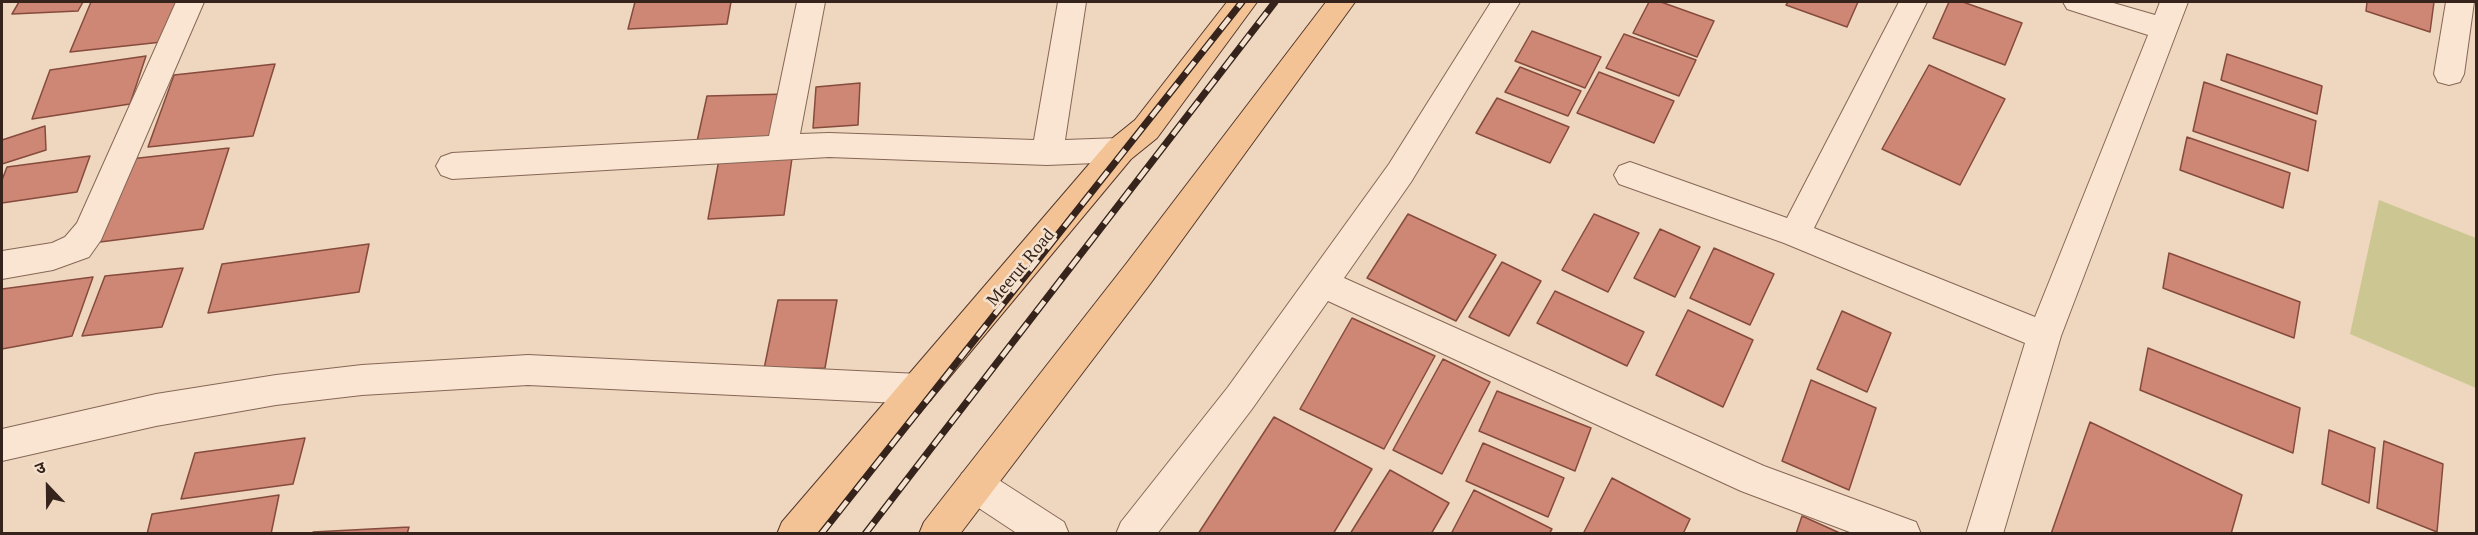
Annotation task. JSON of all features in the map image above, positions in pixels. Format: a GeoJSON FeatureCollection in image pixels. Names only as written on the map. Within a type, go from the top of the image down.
{"type":"FeatureCollection","features":[{"type":"Feature","properties":{"kind":"main road","name":"Meerut Road"},"geometry":{"type":"LineString","coordinates":[[795,534],[1120,150],[1146,129],[1244,2]]}},
{"type":"Feature","properties":{"kind":"main road"},"geometry":{"type":"LineString","coordinates":[[937,534],[1138,273],[1341,2]]}},
{"type":"Feature","properties":{"kind":"street"},"geometry":{"type":"LineString","coordinates":[[2,266],[53,256],[77,247],[90,231],[190,2]]}},
{"type":"Feature","properties":{"kind":"street"},"geometry":{"type":"LineString","coordinates":[[782,147],[811,2]]}},
{"type":"Feature","properties":{"kind":"street"},"geometry":{"type":"LineString","coordinates":[[1047,153],[1072,2]]}},
{"type":"Feature","properties":{"kind":"street"},"geometry":{"type":"LineString","coordinates":[[1134,534],[1240,398],[1400,173],[1506,2]]}},
{"type":"Feature","properties":{"kind":"street"},"geometry":{"type":"LineString","coordinates":[[1795,234],[1913,2]]}},
{"type":"Feature","properties":{"kind":"street"},"geometry":{"type":"LineString","coordinates":[[1984,534],[2044,336],[2169,15],[2077,2]]}},
{"type":"Feature","properties":{"kind":"street"},"geometry":{"type":"LineString","coordinates":[[2449,74],[2460,2]]}},
{"type":"Feature","properties":{"kind":"street"},"geometry":{"type":"LineString","coordinates":[[452,166],[829,145],[1047,153],[1120,150]]}},
{"type":"Feature","properties":{"kind":"street"},"geometry":{"type":"LineString","coordinates":[[1630,175],[1795,234],[2044,336]]}},
{"type":"Feature","properties":{"kind":"street"},"geometry":{"type":"LineString","coordinates":[[1321,283],[1754,478],[1903,534]]}},
{"type":"Feature","properties":{"kind":"street"},"geometry":{"type":"LineString","coordinates":[[2,445],[156,410],[276,390],[362,380],[528,370],[918,389]]}},
{"type":"Feature","properties":{"kind":"street"},"geometry":{"type":"LineString","coordinates":[[975,485],[1051,534]]}},
{"type":"Feature","properties":{"kind":"shaded area"},"geometry":{"type":"Polygon","coordinates":[[[2379,200],[2476,238],[2476,388],[2350,334],[2379,200]]]}},
{"type":"Feature","properties":{"kind":"building"},"geometry":{"type":"Polygon","coordinates":[[[19,2],[83,2],[78,11],[12,14],[19,2]]]}},
{"type":"Feature","properties":{"kind":"building"},"geometry":{"type":"Polygon","coordinates":[[[91,2],[177,2],[162,42],[70,52],[91,2]]]}},
{"type":"Feature","properties":{"kind":"building"},"geometry":{"type":"Polygon","coordinates":[[[635,2],[731,2],[727,24],[628,29],[635,2]]]}},
{"type":"Feature","properties":{"kind":"building"},"geometry":{"type":"Polygon","coordinates":[[[1649,2],[1661,2],[1714,21],[1697,57],[1633,33],[1649,2]]]}},
{"type":"Feature","properties":{"kind":"building"},"geometry":{"type":"Polygon","coordinates":[[[1788,2],[1858,2],[1847,27],[1786,5],[1788,2]]]}},
{"type":"Feature","properties":{"kind":"building"},"geometry":{"type":"Polygon","coordinates":[[[1949,2],[1963,2],[2022,23],[2005,65],[1933,38],[1949,2]]]}},
{"type":"Feature","properties":{"kind":"building"},"geometry":{"type":"Polygon","coordinates":[[[2367,2],[2434,2],[2430,32],[2366,11],[2367,2]]]}},
{"type":"Feature","properties":{"kind":"building"},"geometry":{"type":"Polygon","coordinates":[[[1532,31],[1601,57],[1585,88],[1515,61],[1532,31]]]}},
{"type":"Feature","properties":{"kind":"building"},"geometry":{"type":"Polygon","coordinates":[[[1624,34],[1696,60],[1679,96],[1606,68],[1624,34]]]}},
{"type":"Feature","properties":{"kind":"building"},"geometry":{"type":"Polygon","coordinates":[[[2227,54],[2322,86],[2317,114],[2221,80],[2227,54]]]}},
{"type":"Feature","properties":{"kind":"building"},"geometry":{"type":"Polygon","coordinates":[[[146,56],[130,104],[32,119],[50,70],[146,56]]]}},
{"type":"Feature","properties":{"kind":"building"},"geometry":{"type":"Polygon","coordinates":[[[275,64],[253,136],[148,147],[174,75],[275,64]]]}},
{"type":"Feature","properties":{"kind":"building"},"geometry":{"type":"Polygon","coordinates":[[[1929,65],[2005,99],[1960,185],[1882,149],[1929,65]]]}},
{"type":"Feature","properties":{"kind":"building"},"geometry":{"type":"Polygon","coordinates":[[[1520,67],[1581,91],[1568,116],[1505,92],[1520,67]]]}},
{"type":"Feature","properties":{"kind":"building"},"geometry":{"type":"Polygon","coordinates":[[[1599,72],[1674,101],[1654,143],[1577,113],[1599,72]]]}},
{"type":"Feature","properties":{"kind":"building"},"geometry":{"type":"Polygon","coordinates":[[[2204,82],[2316,121],[2308,171],[2193,131],[2204,82]]]}},
{"type":"Feature","properties":{"kind":"building"},"geometry":{"type":"Polygon","coordinates":[[[860,83],[858,125],[813,128],[816,87],[860,83]]]}},
{"type":"Feature","properties":{"kind":"building"},"geometry":{"type":"Polygon","coordinates":[[[788,94],[779,144],[696,146],[707,96],[788,94]]]}},
{"type":"Feature","properties":{"kind":"building"},"geometry":{"type":"Polygon","coordinates":[[[1497,98],[1569,127],[1550,163],[1476,133],[1497,98]]]}},
{"type":"Feature","properties":{"kind":"building"},"geometry":{"type":"Polygon","coordinates":[[[45,126],[46,150],[2,164],[2,140],[45,126]]]}},
{"type":"Feature","properties":{"kind":"building"},"geometry":{"type":"Polygon","coordinates":[[[2187,137],[2290,173],[2283,208],[2180,170],[2187,137]]]}},
{"type":"Feature","properties":{"kind":"building"},"geometry":{"type":"Polygon","coordinates":[[[229,148],[203,229],[100,242],[130,159],[229,148]]]}},
{"type":"Feature","properties":{"kind":"building"},"geometry":{"type":"Polygon","coordinates":[[[793,151],[784,215],[708,219],[720,154],[793,151]]]}},
{"type":"Feature","properties":{"kind":"building"},"geometry":{"type":"Polygon","coordinates":[[[90,156],[77,192],[2,203],[2,180],[7,167],[90,156]]]}},
{"type":"Feature","properties":{"kind":"building"},"geometry":{"type":"Polygon","coordinates":[[[1408,214],[1496,255],[1456,321],[1367,278],[1408,214]]]}},
{"type":"Feature","properties":{"kind":"building"},"geometry":{"type":"Polygon","coordinates":[[[1594,214],[1639,233],[1608,292],[1562,270],[1594,214]]]}},
{"type":"Feature","properties":{"kind":"building"},"geometry":{"type":"Polygon","coordinates":[[[1660,229],[1700,247],[1675,297],[1634,278],[1660,229]]]}},
{"type":"Feature","properties":{"kind":"building"},"geometry":{"type":"Polygon","coordinates":[[[369,244],[359,292],[208,313],[222,264],[369,244]]]}},
{"type":"Feature","properties":{"kind":"building"},"geometry":{"type":"Polygon","coordinates":[[[1714,248],[1774,274],[1750,325],[1690,298],[1714,248]]]}},
{"type":"Feature","properties":{"kind":"building"},"geometry":{"type":"Polygon","coordinates":[[[2169,253],[2300,302],[2294,338],[2163,288],[2169,253]]]}},
{"type":"Feature","properties":{"kind":"building"},"geometry":{"type":"Polygon","coordinates":[[[1502,262],[1541,281],[1509,336],[1469,317],[1502,262]]]}},
{"type":"Feature","properties":{"kind":"building"},"geometry":{"type":"Polygon","coordinates":[[[183,268],[162,327],[82,336],[105,276],[183,268]]]}},
{"type":"Feature","properties":{"kind":"building"},"geometry":{"type":"Polygon","coordinates":[[[93,277],[72,336],[2,349],[2,289],[93,277]]]}},
{"type":"Feature","properties":{"kind":"building"},"geometry":{"type":"Polygon","coordinates":[[[1555,291],[1644,332],[1627,366],[1537,323],[1555,291]]]}},
{"type":"Feature","properties":{"kind":"building"},"geometry":{"type":"Polygon","coordinates":[[[778,300],[837,300],[825,368],[764,369],[778,300]]]}},
{"type":"Feature","properties":{"kind":"building"},"geometry":{"type":"Polygon","coordinates":[[[1688,310],[1753,340],[1723,407],[1656,375],[1688,310]]]}},
{"type":"Feature","properties":{"kind":"building"},"geometry":{"type":"Polygon","coordinates":[[[1842,311],[1891,333],[1867,392],[1817,369],[1842,311]]]}},
{"type":"Feature","properties":{"kind":"building"},"geometry":{"type":"Polygon","coordinates":[[[1352,318],[1435,356],[1384,449],[1300,409],[1352,318]]]}},
{"type":"Feature","properties":{"kind":"building"},"geometry":{"type":"Polygon","coordinates":[[[2148,348],[2300,408],[2293,453],[2140,390],[2148,348]]]}},
{"type":"Feature","properties":{"kind":"building"},"geometry":{"type":"Polygon","coordinates":[[[1443,359],[1490,382],[1442,474],[1393,450],[1443,359]]]}},
{"type":"Feature","properties":{"kind":"building"},"geometry":{"type":"Polygon","coordinates":[[[1811,380],[1876,408],[1849,490],[1782,461],[1811,380]]]}},
{"type":"Feature","properties":{"kind":"building"},"geometry":{"type":"Polygon","coordinates":[[[1497,391],[1591,428],[1575,471],[1479,431],[1497,391]]]}},
{"type":"Feature","properties":{"kind":"building"},"geometry":{"type":"Polygon","coordinates":[[[1274,417],[1372,469],[1333,534],[1198,534],[1274,417]]]}},
{"type":"Feature","properties":{"kind":"building"},"geometry":{"type":"Polygon","coordinates":[[[2090,422],[2242,495],[2231,534],[2051,534],[2090,422]]]}},
{"type":"Feature","properties":{"kind":"building"},"geometry":{"type":"Polygon","coordinates":[[[2329,430],[2375,448],[2369,503],[2322,484],[2329,430]]]}},
{"type":"Feature","properties":{"kind":"building"},"geometry":{"type":"Polygon","coordinates":[[[305,438],[293,484],[181,499],[195,453],[305,438]]]}},
{"type":"Feature","properties":{"kind":"building"},"geometry":{"type":"Polygon","coordinates":[[[2384,441],[2443,464],[2437,532],[2377,508],[2384,441]]]}},
{"type":"Feature","properties":{"kind":"building"},"geometry":{"type":"Polygon","coordinates":[[[1483,443],[1564,478],[1548,517],[1466,481],[1483,443]]]}},
{"type":"Feature","properties":{"kind":"building"},"geometry":{"type":"Polygon","coordinates":[[[1390,470],[1449,503],[1431,534],[1350,534],[1390,470]]]}},
{"type":"Feature","properties":{"kind":"building"},"geometry":{"type":"Polygon","coordinates":[[[1612,478],[1690,519],[1683,534],[1583,534],[1612,478]]]}},
{"type":"Feature","properties":{"kind":"building"},"geometry":{"type":"Polygon","coordinates":[[[1474,490],[1552,529],[1549,534],[1451,534],[1474,490]]]}},
{"type":"Feature","properties":{"kind":"building"},"geometry":{"type":"Polygon","coordinates":[[[279,495],[271,534],[147,534],[152,514],[279,495]]]}},
{"type":"Feature","properties":{"kind":"building"},"geometry":{"type":"Polygon","coordinates":[[[1802,516],[1842,534],[1796,534],[1802,516]]]}},
{"type":"Feature","properties":{"kind":"building"},"geometry":{"type":"Polygon","coordinates":[[[409,527],[407,534],[312,534],[313,532],[409,527]]]}},
{"type":"Feature","properties":{"kind":"railway"},"geometry":{"type":"LineString","coordinates":[[821,534],[1242,2]]}},
{"type":"Feature","properties":{"kind":"railway"},"geometry":{"type":"LineString","coordinates":[[865,534],[1275,2]]}}]}
